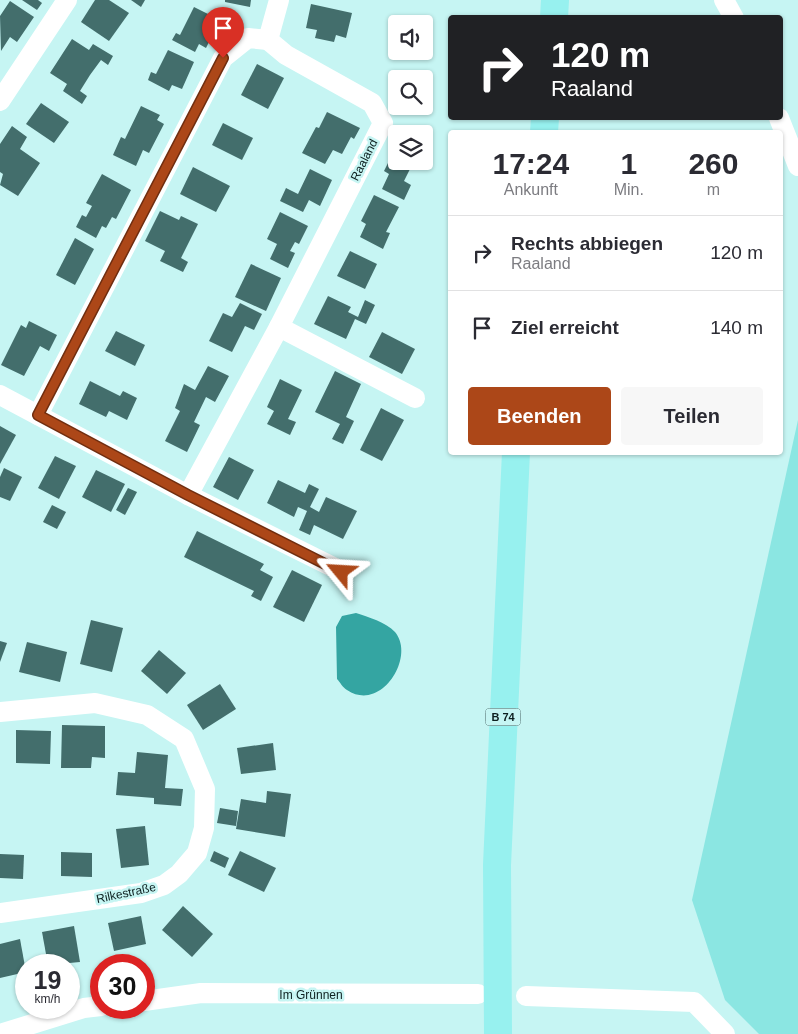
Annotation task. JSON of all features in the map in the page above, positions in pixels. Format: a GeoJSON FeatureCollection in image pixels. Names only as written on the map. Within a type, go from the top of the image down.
{"type":"FeatureCollection","features":[{"type":"Feature","properties":{"kind":"main road"},"geometry":{"type":"LineString","coordinates":[[554,15],[555,0]]}},
{"type":"Feature","properties":{"kind":"main road","name":"B 74"},"geometry":{"type":"LineString","coordinates":[[498,1032],[488,988],[497,865],[516,455]]}},
{"type":"Feature","properties":{"kind":"street"},"geometry":{"type":"LineString","coordinates":[[0,101],[67,0]]}},
{"type":"Feature","properties":{"kind":"street"},"geometry":{"type":"LineString","coordinates":[[38,415],[223,58],[248,38],[268,40],[279,0]]}},
{"type":"Feature","properties":{"kind":"street"},"geometry":{"type":"LineString","coordinates":[[724,0],[732,15]]}},
{"type":"Feature","properties":{"kind":"street","name":"Raaland"},"geometry":{"type":"LineString","coordinates":[[188,495],[279,327],[383,123],[372,103],[286,55],[268,40]]}},
{"type":"Feature","properties":{"kind":"street"},"geometry":{"type":"LineString","coordinates":[[780,120],[798,166]]}},
{"type":"Feature","properties":{"kind":"street"},"geometry":{"type":"LineString","coordinates":[[279,327],[415,398]]}},
{"type":"Feature","properties":{"kind":"street"},"geometry":{"type":"LineString","coordinates":[[0,395],[188,495],[341,572]]}},
{"type":"Feature","properties":{"kind":"street","name":"Rilkestraße"},"geometry":{"type":"LineString","coordinates":[[0,712],[95,703],[147,715],[184,739],[205,789],[204,828],[197,853],[179,874],[164,885],[141,893],[0,913]]}},
{"type":"Feature","properties":{"kind":"street","name":"Im Grünnen"},"geometry":{"type":"LineString","coordinates":[[155,999],[201,993],[488,988]]}},
{"type":"Feature","properties":{"kind":"street"},"geometry":{"type":"LineString","coordinates":[[526,996],[694,1002],[725,1034]]}},
{"type":"Feature","properties":{"kind":"street"},"geometry":{"type":"LineString","coordinates":[[0,1034],[90,1007]]}},
{"type":"Feature","properties":{"kind":"shaded area"},"geometry":{"type":"Polygon","coordinates":[[[798,420],[798,1034],[759,1034],[725,1000],[692,900],[798,420]]]}},
{"type":"Feature","properties":{"kind":"shaded area"},"geometry":{"type":"Polygon","coordinates":[[[356,613],[387,625],[395,632],[400,643],[401,655],[392,679],[383,688],[372,694],[360,695],[347,690],[337,679],[336,627],[342,616],[356,613]]]}},
{"type":"Feature","properties":{"kind":"building"},"geometry":{"type":"Polygon","coordinates":[[[22,0],[38,0],[42,3],[37,10],[22,0]]]}},
{"type":"Feature","properties":{"kind":"building"},"geometry":{"type":"Polygon","coordinates":[[[95,0],[109,0],[129,13],[109,41],[81,22],[95,0]]]}},
{"type":"Feature","properties":{"kind":"building"},"geometry":{"type":"Polygon","coordinates":[[[131,0],[145,0],[141,7],[131,0]]]}},
{"type":"Feature","properties":{"kind":"building"},"geometry":{"type":"Polygon","coordinates":[[[225,0],[251,0],[250,7],[225,2],[225,0]]]}},
{"type":"Feature","properties":{"kind":"building"},"geometry":{"type":"Polygon","coordinates":[[[10,1],[34,17],[17,42],[10,37],[1,51],[0,16],[10,1]]]}},
{"type":"Feature","properties":{"kind":"building"},"geometry":{"type":"Polygon","coordinates":[[[311,4],[352,13],[346,38],[336,35],[334,42],[315,38],[317,30],[306,28],[311,4]]]}},
{"type":"Feature","properties":{"kind":"building"},"geometry":{"type":"Polygon","coordinates":[[[194,7],[220,20],[206,48],[199,44],[195,52],[172,40],[176,33],[180,35],[194,7]]]}},
{"type":"Feature","properties":{"kind":"building"},"geometry":{"type":"Polygon","coordinates":[[[72,39],[89,50],[93,44],[113,56],[108,65],[101,60],[90,75],[80,91],[87,96],[82,104],[63,91],[67,84],[50,73],[72,39]]]}},
{"type":"Feature","properties":{"kind":"building"},"geometry":{"type":"Polygon","coordinates":[[[168,50],[194,62],[182,89],[172,85],[169,91],[148,80],[151,72],[156,74],[168,50]]]}},
{"type":"Feature","properties":{"kind":"building"},"geometry":{"type":"Polygon","coordinates":[[[257,64],[284,78],[268,109],[241,95],[257,64]]]}},
{"type":"Feature","properties":{"kind":"building"},"geometry":{"type":"Polygon","coordinates":[[[41,103],[69,122],[54,143],[26,124],[41,103]]]}},
{"type":"Feature","properties":{"kind":"building"},"geometry":{"type":"Polygon","coordinates":[[[141,106],[160,115],[157,120],[164,124],[149,153],[143,150],[136,166],[113,155],[121,137],[125,139],[141,106]]]}},
{"type":"Feature","properties":{"kind":"building"},"geometry":{"type":"Polygon","coordinates":[[[327,112],[360,128],[354,139],[351,137],[342,154],[333,150],[325,164],[302,153],[316,127],[319,128],[327,112]]]}},
{"type":"Feature","properties":{"kind":"building"},"geometry":{"type":"Polygon","coordinates":[[[223,123],[253,138],[242,160],[212,145],[223,123]]]}},
{"type":"Feature","properties":{"kind":"building"},"geometry":{"type":"Polygon","coordinates":[[[12,126],[27,137],[20,149],[40,163],[18,196],[0,185],[3,174],[0,172],[0,144],[12,126]]]}},
{"type":"Feature","properties":{"kind":"building"},"geometry":{"type":"Polygon","coordinates":[[[388,163],[388,170],[410,170],[404,181],[411,185],[404,200],[382,189],[389,174],[384,171],[388,163]]]}},
{"type":"Feature","properties":{"kind":"building"},"geometry":{"type":"Polygon","coordinates":[[[193,167],[230,186],[216,212],[180,194],[193,167]]]}},
{"type":"Feature","properties":{"kind":"building"},"geometry":{"type":"Polygon","coordinates":[[[310,169],[332,180],[320,206],[309,200],[303,212],[280,201],[286,188],[298,194],[310,169]]]}},
{"type":"Feature","properties":{"kind":"building"},"geometry":{"type":"Polygon","coordinates":[[[102,174],[131,190],[116,219],[112,217],[106,228],[102,226],[96,238],[76,227],[82,215],[86,217],[92,206],[86,203],[102,174]]]}},
{"type":"Feature","properties":{"kind":"building"},"geometry":{"type":"Polygon","coordinates":[[[374,195],[399,207],[386,232],[390,233],[383,249],[360,237],[366,224],[361,221],[374,195]]]}},
{"type":"Feature","properties":{"kind":"building"},"geometry":{"type":"Polygon","coordinates":[[[160,211],[179,220],[181,216],[198,224],[181,258],[188,262],[183,272],[160,261],[165,251],[145,241],[160,211]]]}},
{"type":"Feature","properties":{"kind":"building"},"geometry":{"type":"Polygon","coordinates":[[[280,212],[308,226],[299,244],[295,242],[290,251],[295,253],[288,268],[270,259],[277,244],[267,239],[280,212]]]}},
{"type":"Feature","properties":{"kind":"building"},"geometry":{"type":"Polygon","coordinates":[[[75,238],[94,249],[75,285],[56,275],[75,238]]]}},
{"type":"Feature","properties":{"kind":"building"},"geometry":{"type":"Polygon","coordinates":[[[350,251],[377,264],[365,289],[337,276],[350,251]]]}},
{"type":"Feature","properties":{"kind":"building"},"geometry":{"type":"Polygon","coordinates":[[[251,264],[281,278],[266,311],[235,297],[251,264]]]}},
{"type":"Feature","properties":{"kind":"building"},"geometry":{"type":"Polygon","coordinates":[[[328,296],[351,307],[348,312],[358,317],[365,300],[375,305],[366,324],[355,319],[346,339],[314,324],[328,296]]]}},
{"type":"Feature","properties":{"kind":"building"},"geometry":{"type":"Polygon","coordinates":[[[240,303],[262,314],[254,330],[245,326],[232,352],[209,341],[223,313],[232,317],[240,303]]]}},
{"type":"Feature","properties":{"kind":"building"},"geometry":{"type":"Polygon","coordinates":[[[29,321],[57,335],[49,351],[40,346],[24,376],[1,365],[21,325],[26,328],[29,321]]]}},
{"type":"Feature","properties":{"kind":"building"},"geometry":{"type":"Polygon","coordinates":[[[116,331],[145,345],[135,366],[105,351],[116,331]]]}},
{"type":"Feature","properties":{"kind":"building"},"geometry":{"type":"Polygon","coordinates":[[[382,332],[415,349],[402,374],[369,357],[382,332]]]}},
{"type":"Feature","properties":{"kind":"building"},"geometry":{"type":"Polygon","coordinates":[[[208,366],[229,376],[215,402],[206,397],[194,422],[200,425],[187,452],[165,441],[180,411],[175,408],[184,384],[195,390],[208,366]]]}},
{"type":"Feature","properties":{"kind":"building"},"geometry":{"type":"Polygon","coordinates":[[[335,371],[361,384],[346,417],[354,421],[343,444],[332,439],[340,424],[315,412],[335,371]]]}},
{"type":"Feature","properties":{"kind":"building"},"geometry":{"type":"Polygon","coordinates":[[[280,379],[302,390],[288,419],[296,422],[290,435],[267,424],[274,411],[267,407],[280,379]]]}},
{"type":"Feature","properties":{"kind":"building"},"geometry":{"type":"Polygon","coordinates":[[[90,381],[120,396],[123,391],[137,398],[127,420],[109,411],[106,417],[79,404],[90,381]]]}},
{"type":"Feature","properties":{"kind":"building"},"geometry":{"type":"Polygon","coordinates":[[[381,408],[404,420],[382,461],[360,450],[381,408]]]}},
{"type":"Feature","properties":{"kind":"building"},"geometry":{"type":"Polygon","coordinates":[[[0,426],[16,435],[0,464],[0,426]]]}},
{"type":"Feature","properties":{"kind":"building"},"geometry":{"type":"Polygon","coordinates":[[[55,456],[76,466],[59,499],[38,488],[55,456]]]}},
{"type":"Feature","properties":{"kind":"building"},"geometry":{"type":"Polygon","coordinates":[[[229,457],[254,470],[238,500],[213,487],[229,457]]]}},
{"type":"Feature","properties":{"kind":"building"},"geometry":{"type":"Polygon","coordinates":[[[4,468],[22,477],[10,501],[0,497],[0,477],[4,468]]]}},
{"type":"Feature","properties":{"kind":"building"},"geometry":{"type":"Polygon","coordinates":[[[96,470],[125,484],[111,512],[82,497],[96,470]]]}},
{"type":"Feature","properties":{"kind":"building"},"geometry":{"type":"Polygon","coordinates":[[[278,480],[305,493],[309,484],[319,489],[310,507],[319,512],[326,497],[357,511],[343,539],[314,525],[310,535],[299,530],[307,511],[298,507],[294,517],[267,503],[278,480]]]}},
{"type":"Feature","properties":{"kind":"building"},"geometry":{"type":"Polygon","coordinates":[[[128,488],[137,492],[125,515],[116,510],[128,488]]]}},
{"type":"Feature","properties":{"kind":"building"},"geometry":{"type":"Polygon","coordinates":[[[52,505],[66,512],[57,529],[43,522],[52,505]]]}},
{"type":"Feature","properties":{"kind":"building"},"geometry":{"type":"Polygon","coordinates":[[[197,531],[264,564],[260,570],[273,577],[261,601],[251,596],[254,591],[184,557],[197,531]]]}},
{"type":"Feature","properties":{"kind":"building"},"geometry":{"type":"Polygon","coordinates":[[[292,570],[322,585],[304,622],[273,607],[292,570]]]}},
{"type":"Feature","properties":{"kind":"building"},"geometry":{"type":"Polygon","coordinates":[[[91,620],[123,628],[112,672],[80,664],[91,620]]]}},
{"type":"Feature","properties":{"kind":"building"},"geometry":{"type":"Polygon","coordinates":[[[0,641],[7,643],[0,662],[0,641]]]}},
{"type":"Feature","properties":{"kind":"building"},"geometry":{"type":"Polygon","coordinates":[[[27,642],[67,652],[60,682],[19,672],[27,642]]]}},
{"type":"Feature","properties":{"kind":"building"},"geometry":{"type":"Polygon","coordinates":[[[159,650],[186,673],[167,694],[141,671],[159,650]]]}},
{"type":"Feature","properties":{"kind":"building"},"geometry":{"type":"Polygon","coordinates":[[[220,684],[236,709],[203,730],[187,705],[220,684]]]}},
{"type":"Feature","properties":{"kind":"building"},"geometry":{"type":"Polygon","coordinates":[[[62,725],[105,726],[105,758],[92,757],[91,768],[61,768],[62,725]]]}},
{"type":"Feature","properties":{"kind":"building"},"geometry":{"type":"Polygon","coordinates":[[[16,730],[51,731],[50,764],[16,763],[16,730]]]}},
{"type":"Feature","properties":{"kind":"building"},"geometry":{"type":"Polygon","coordinates":[[[273,743],[276,770],[241,774],[237,748],[273,743]]]}},
{"type":"Feature","properties":{"kind":"building"},"geometry":{"type":"Polygon","coordinates":[[[137,752],[168,755],[165,788],[183,789],[181,806],[154,804],[154,798],[116,795],[118,772],[135,773],[137,752]]]}},
{"type":"Feature","properties":{"kind":"building"},"geometry":{"type":"Polygon","coordinates":[[[267,791],[291,794],[285,837],[236,829],[241,799],[266,803],[267,791]]]}},
{"type":"Feature","properties":{"kind":"building"},"geometry":{"type":"Polygon","coordinates":[[[220,808],[238,811],[236,826],[217,823],[220,808]]]}},
{"type":"Feature","properties":{"kind":"building"},"geometry":{"type":"Polygon","coordinates":[[[145,826],[149,865],[121,868],[116,829],[145,826]]]}},
{"type":"Feature","properties":{"kind":"building"},"geometry":{"type":"Polygon","coordinates":[[[214,851],[229,858],[225,868],[210,861],[214,851]]]}},
{"type":"Feature","properties":{"kind":"building"},"geometry":{"type":"Polygon","coordinates":[[[240,851],[276,868],[264,892],[228,875],[240,851]]]}},
{"type":"Feature","properties":{"kind":"building"},"geometry":{"type":"Polygon","coordinates":[[[61,852],[92,853],[92,877],[61,876],[61,852]]]}},
{"type":"Feature","properties":{"kind":"building"},"geometry":{"type":"Polygon","coordinates":[[[0,854],[24,855],[23,879],[0,878],[0,854]]]}},
{"type":"Feature","properties":{"kind":"building"},"geometry":{"type":"Polygon","coordinates":[[[183,906],[213,934],[192,957],[162,930],[183,906]]]}},
{"type":"Feature","properties":{"kind":"building"},"geometry":{"type":"Polygon","coordinates":[[[141,916],[146,944],[114,951],[108,923],[141,916]]]}},
{"type":"Feature","properties":{"kind":"building"},"geometry":{"type":"Polygon","coordinates":[[[74,926],[79,954],[46,954],[42,932],[74,926]]]}},
{"type":"Feature","properties":{"kind":"building"},"geometry":{"type":"Polygon","coordinates":[[[20,939],[23,954],[15,954],[15,975],[0,978],[0,944],[20,939]]]}},
{"type":"Feature","properties":{"kind":"route"},"geometry":{"type":"LineString","coordinates":[[223,58],[38,415],[188,495],[341,572]]}}]}
